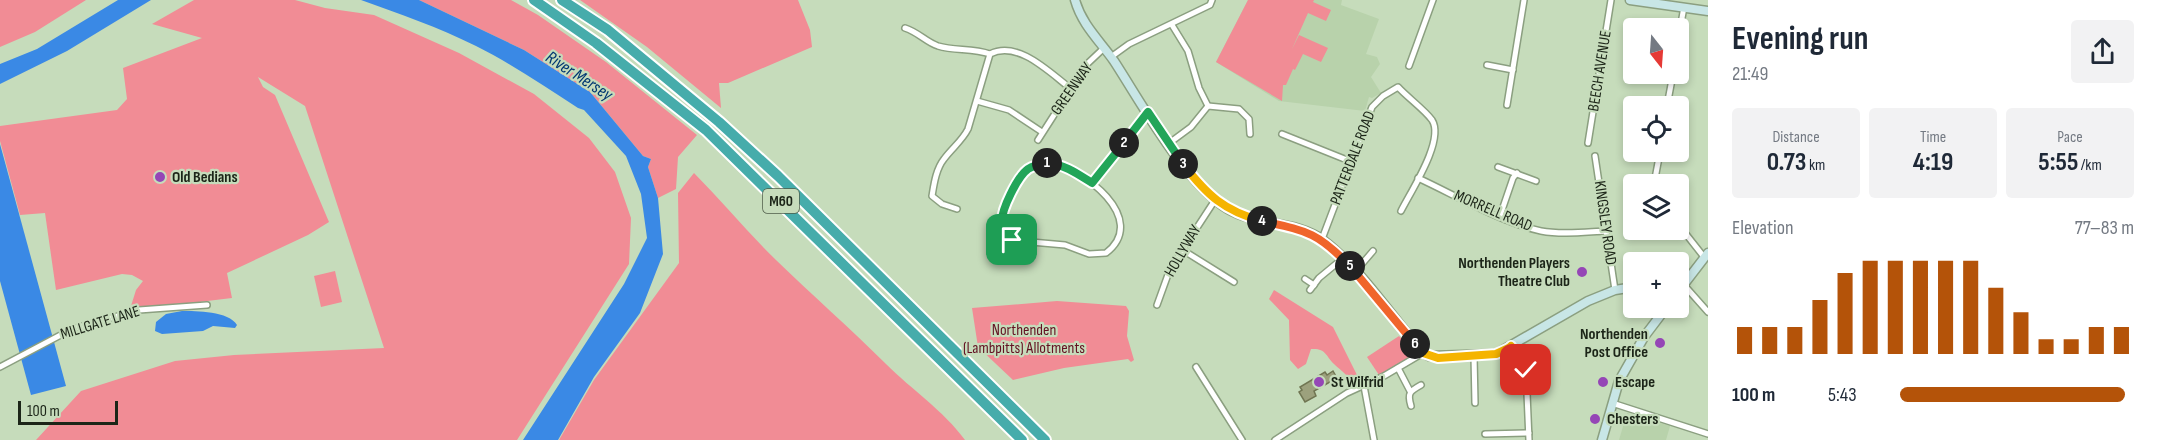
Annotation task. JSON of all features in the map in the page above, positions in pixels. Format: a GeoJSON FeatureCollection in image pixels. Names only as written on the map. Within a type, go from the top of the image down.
{"type":"FeatureCollection","features":[{"type":"Feature","properties":{"kind":"highway","name":"M60"},"geometry":{"type":"LineString","coordinates":[[534,0],[596,43],[706,130],[1022,440]]}},
{"type":"Feature","properties":{"kind":"highway","name":"M60"},"geometry":{"type":"LineString","coordinates":[[562,0],[608,30],[719,122],[786,184],[1045,440]]}},
{"type":"Feature","properties":{"kind":"main road"},"geometry":{"type":"LineString","coordinates":[[1075,0],[1084,23],[1111,57],[1168,144],[1200,185],[1229,210],[1246,217],[1298,228],[1322,239],[1355,272],[1423,353],[1438,358],[1496,354],[1588,301],[1623,289]]}},
{"type":"Feature","properties":{"kind":"main road"},"geometry":{"type":"LineString","coordinates":[[1630,0],[1708,11]]}},
{"type":"Feature","properties":{"kind":"main road"},"geometry":{"type":"LineString","coordinates":[[1689,276],[1706,255]]}},
{"type":"Feature","properties":{"kind":"main road"},"geometry":{"type":"LineString","coordinates":[[1602,440],[1619,381],[1630,360],[1659,318]]}},
{"type":"Feature","properties":{"kind":"street"},"geometry":{"type":"LineString","coordinates":[[1111,57],[1129,44],[1210,5],[1212,0]]}},
{"type":"Feature","properties":{"kind":"street"},"geometry":{"type":"LineString","coordinates":[[1409,66],[1433,0]]}},
{"type":"Feature","properties":{"kind":"street"},"geometry":{"type":"LineString","coordinates":[[1507,105],[1524,0]]}},
{"type":"Feature","properties":{"kind":"street","name":"BEECH AVENUE"},"geometry":{"type":"LineString","coordinates":[[1588,143],[1611,0]]}},
{"type":"Feature","properties":{"kind":"street"},"geometry":{"type":"LineString","coordinates":[[1682,18],[1684,7]]}},
{"type":"Feature","properties":{"kind":"street"},"geometry":{"type":"LineString","coordinates":[[1172,24],[1188,51],[1199,88],[1208,106]]}},
{"type":"Feature","properties":{"kind":"street"},"geometry":{"type":"LineString","coordinates":[[905,28],[917,32],[927,42],[940,47],[975,49],[990,54],[1005,49],[1013,51],[1034,62],[1070,88]]}},
{"type":"Feature","properties":{"kind":"street","name":"GREENWAY"},"geometry":{"type":"LineString","coordinates":[[1038,140],[1086,65],[1104,48]]}},
{"type":"Feature","properties":{"kind":"street"},"geometry":{"type":"LineString","coordinates":[[957,209],[942,204],[932,196],[935,178],[942,161],[963,139],[977,101],[990,54]]}},
{"type":"Feature","properties":{"kind":"street"},"geometry":{"type":"LineString","coordinates":[[1487,65],[1513,70]]}},
{"type":"Feature","properties":{"kind":"street","name":"PATTERDALE ROAD"},"geometry":{"type":"LineString","coordinates":[[1322,239],[1372,107],[1383,96],[1398,87],[1432,120],[1436,135],[1433,148],[1418,178]]}},
{"type":"Feature","properties":{"kind":"street","name":"GREENWAY"},"geometry":{"type":"LineString","coordinates":[[977,101],[1009,110],[1042,132]]}},
{"type":"Feature","properties":{"kind":"street"},"geometry":{"type":"LineString","coordinates":[[1208,106],[1239,109],[1249,119],[1250,134]]}},
{"type":"Feature","properties":{"kind":"street"},"geometry":{"type":"LineString","coordinates":[[1168,144],[1191,128],[1208,106]]}},
{"type":"Feature","properties":{"kind":"street"},"geometry":{"type":"LineString","coordinates":[[1092,183],[1148,112]]}},
{"type":"Feature","properties":{"kind":"street"},"geometry":{"type":"LineString","coordinates":[[1249,124],[1257,123]]}},
{"type":"Feature","properties":{"kind":"street"},"geometry":{"type":"LineString","coordinates":[[1282,134],[1352,162]]}},
{"type":"Feature","properties":{"kind":"street","name":"KINGSLEY ROAD"},"geometry":{"type":"LineString","coordinates":[[1595,156],[1615,290]]}},
{"type":"Feature","properties":{"kind":"street"},"geometry":{"type":"LineString","coordinates":[[1041,164],[1057,164],[1092,183],[1118,212],[1121,219],[1121,232],[1116,243],[1106,253],[1095,255],[1065,245],[1012,240],[1005,231],[1001,221],[1002,215],[1018,178],[1028,169],[1041,164]]}},
{"type":"Feature","properties":{"kind":"street"},"geometry":{"type":"LineString","coordinates":[[1498,167],[1536,181]]}},
{"type":"Feature","properties":{"kind":"street"},"geometry":{"type":"LineString","coordinates":[[1500,216],[1513,178],[1517,173]]}},
{"type":"Feature","properties":{"kind":"street"},"geometry":{"type":"LineString","coordinates":[[1401,211],[1418,178]]}},
{"type":"Feature","properties":{"kind":"street","name":"MORRELL ROAD"},"geometry":{"type":"LineString","coordinates":[[1418,178],[1500,216],[1540,231],[1573,233],[1606,231]]}},
{"type":"Feature","properties":{"kind":"street","name":"HOLLYWAY"},"geometry":{"type":"LineString","coordinates":[[1157,305],[1170,269],[1181,249],[1215,200]]}},
{"type":"Feature","properties":{"kind":"street"},"geometry":{"type":"LineString","coordinates":[[1689,236],[1706,255]]}},
{"type":"Feature","properties":{"kind":"street"},"geometry":{"type":"LineString","coordinates":[[1181,249],[1234,282]]}},
{"type":"Feature","properties":{"kind":"street"},"geometry":{"type":"LineString","coordinates":[[1355,272],[1373,251]]}},
{"type":"Feature","properties":{"kind":"street"},"geometry":{"type":"LineString","coordinates":[[1305,279],[1312,288],[1342,259]]}},
{"type":"Feature","properties":{"kind":"street"},"geometry":{"type":"LineString","coordinates":[[1689,295],[1708,312]]}},
{"type":"Feature","properties":{"kind":"street","name":"MILLGATE LANE"},"geometry":{"type":"LineString","coordinates":[[0,367],[72,329],[139,310],[207,305]]}},
{"type":"Feature","properties":{"kind":"street"},"geometry":{"type":"LineString","coordinates":[[1511,346],[1526,370],[1529,440]]}},
{"type":"Feature","properties":{"kind":"street"},"geometry":{"type":"LineString","coordinates":[[1275,440],[1347,393],[1423,353]]}},
{"type":"Feature","properties":{"kind":"street"},"geometry":{"type":"LineString","coordinates":[[1474,356],[1475,403]]}},
{"type":"Feature","properties":{"kind":"street"},"geometry":{"type":"LineString","coordinates":[[1196,367],[1242,440]]}},
{"type":"Feature","properties":{"kind":"street"},"geometry":{"type":"LineString","coordinates":[[1398,368],[1410,391],[1408,395],[1411,405]]}},
{"type":"Feature","properties":{"kind":"street"},"geometry":{"type":"LineString","coordinates":[[1410,391],[1421,385]]}},
{"type":"Feature","properties":{"kind":"street"},"geometry":{"type":"LineString","coordinates":[[1364,386],[1374,440]]}},
{"type":"Feature","properties":{"kind":"street"},"geometry":{"type":"LineString","coordinates":[[1612,403],[1708,434]]}},
{"type":"Feature","properties":{"kind":"street"},"geometry":{"type":"LineString","coordinates":[[1485,434],[1529,433]]}},
{"type":"Feature","properties":{"kind":"shaded area"},"geometry":{"type":"Polygon","coordinates":[[[1248,0],[1342,0],[1341,5],[1379,19],[1366,54],[1377,57],[1380,64],[1371,77],[1381,93],[1372,98],[1369,97],[1365,111],[1279,101],[1216,62],[1248,0]]]}},
{"type":"Feature","properties":{"kind":"shaded area"},"geometry":{"type":"Polygon","coordinates":[[[1627,413],[1670,426],[1666,440],[1619,440],[1627,413]]]}},
{"type":"Feature","properties":{"kind":"green space"},"geometry":{"type":"Polygon","coordinates":[[[0,0],[86,0],[35,32],[0,47],[0,0]]]}},
{"type":"Feature","properties":{"kind":"green space"},"geometry":{"type":"Polygon","coordinates":[[[194,0],[295,0],[325,8],[374,15],[459,53],[534,94],[589,138],[615,172],[631,218],[629,264],[517,440],[36,440],[81,391],[175,361],[234,355],[384,348],[305,106],[258,77],[263,87],[275,95],[329,222],[308,235],[227,273],[232,298],[149,308],[131,306],[136,290],[143,281],[132,275],[122,274],[56,290],[45,213],[20,215],[0,141],[0,126],[117,110],[127,99],[123,68],[202,38],[152,24],[194,0]]]}},
{"type":"Feature","properties":{"kind":"green space"},"geometry":{"type":"Polygon","coordinates":[[[419,0],[511,0],[538,15],[606,62],[697,135],[678,157],[676,189],[658,198],[648,167],[651,159],[643,156],[590,92],[524,50],[419,0]]]}},
{"type":"Feature","properties":{"kind":"green space"},"geometry":{"type":"Polygon","coordinates":[[[580,0],[798,0],[810,30],[812,47],[728,83],[719,83],[721,108],[647,47],[580,0]]]}},
{"type":"Feature","properties":{"kind":"green space"},"geometry":{"type":"Polygon","coordinates":[[[1248,0],[1314,0],[1313,2],[1331,10],[1326,21],[1308,13],[1292,49],[1299,35],[1328,48],[1321,62],[1303,54],[1286,85],[1283,85],[1282,101],[1216,62],[1248,0]]]}},
{"type":"Feature","properties":{"kind":"green space"},"geometry":{"type":"Polygon","coordinates":[[[694,173],[776,260],[937,410],[965,440],[559,440],[594,380],[679,263],[678,193],[694,173]]]}},
{"type":"Feature","properties":{"kind":"green space"},"geometry":{"type":"Polygon","coordinates":[[[335,271],[342,302],[321,307],[314,276],[335,271]]]}},
{"type":"Feature","properties":{"kind":"green space"},"geometry":{"type":"Polygon","coordinates":[[[1274,290],[1333,327],[1360,381],[1353,385],[1347,376],[1320,350],[1311,349],[1306,364],[1298,369],[1290,360],[1289,320],[1269,299],[1274,290]]]}},
{"type":"Feature","properties":{"kind":"green space","name":"Northenden (Lambpitts) Allotments"},"geometry":{"type":"Polygon","coordinates":[[[1057,301],[1126,306],[1129,311],[1127,336],[1134,360],[1064,368],[1013,380],[978,347],[972,308],[1057,301]]]}},
{"type":"Feature","properties":{"kind":"green space"},"geometry":{"type":"Polygon","coordinates":[[[1399,336],[1416,355],[1379,375],[1367,357],[1399,336]]]}},
{"type":"Feature","properties":{"kind":"water"},"geometry":{"type":"Polygon","coordinates":[[[118,0],[151,0],[67,51],[0,84],[0,64],[37,49],[118,0]]]}},
{"type":"Feature","properties":{"kind":"water"},"geometry":{"type":"Polygon","coordinates":[[[361,0],[419,0],[524,50],[590,92],[643,156],[651,159],[648,167],[658,198],[663,254],[640,313],[594,377],[558,440],[523,440],[624,284],[647,238],[641,194],[626,156],[584,110],[502,60],[419,21],[361,0]]]}},
{"type":"Feature","properties":{"kind":"water"},"geometry":{"type":"Polygon","coordinates":[[[0,144],[66,386],[31,395],[0,281],[0,144]]]}},
{"type":"Feature","properties":{"kind":"water"},"geometry":{"type":"Polygon","coordinates":[[[182,311],[220,314],[233,320],[237,325],[235,328],[213,326],[203,331],[162,334],[155,331],[156,322],[166,314],[182,311]]]}},
{"type":"Feature","properties":{"kind":"building","name":"St Wilfrid"},"geometry":{"type":"Polygon","coordinates":[[[1333,371],[1337,378],[1314,391],[1316,396],[1305,402],[1299,392],[1302,390],[1300,387],[1325,372],[1327,375],[1333,371]]]}},
{"type":"Feature","properties":{"kind":"place","name":"Old Bedians"},"geometry":{"type":"Point","coordinates":[160,177]}},
{"type":"Feature","properties":{"kind":"place","name":"Northenden Players Theatre Club"},"geometry":{"type":"Point","coordinates":[1582,272]}},
{"type":"Feature","properties":{"kind":"place","name":"Northenden Post Office"},"geometry":{"type":"Point","coordinates":[1660,343]}},
{"type":"Feature","properties":{"kind":"place","name":"St Wilfrid"},"geometry":{"type":"Point","coordinates":[1319,382]}},
{"type":"Feature","properties":{"kind":"place","name":"Escape"},"geometry":{"type":"Point","coordinates":[1603,382]}},
{"type":"Feature","properties":{"kind":"place","name":"Chesters"},"geometry":{"type":"Point","coordinates":[1595,419]}},
{"type":"Feature","properties":{"kind":"route"},"geometry":{"type":"LineString","coordinates":[[1012,240],[1001,221],[1018,178],[1028,169],[1048,163],[1057,164],[1092,183],[1148,112],[1177,156],[1215,200],[1229,210],[1246,217],[1298,228],[1322,239],[1355,272],[1423,353],[1438,358],[1487,355],[1496,354],[1511,346],[1526,370]]}},
{"type":"Feature","properties":{"kind":"water label","name":"River Mersey"},"geometry":{"type":"Point","coordinates":[579,76]}}]}
